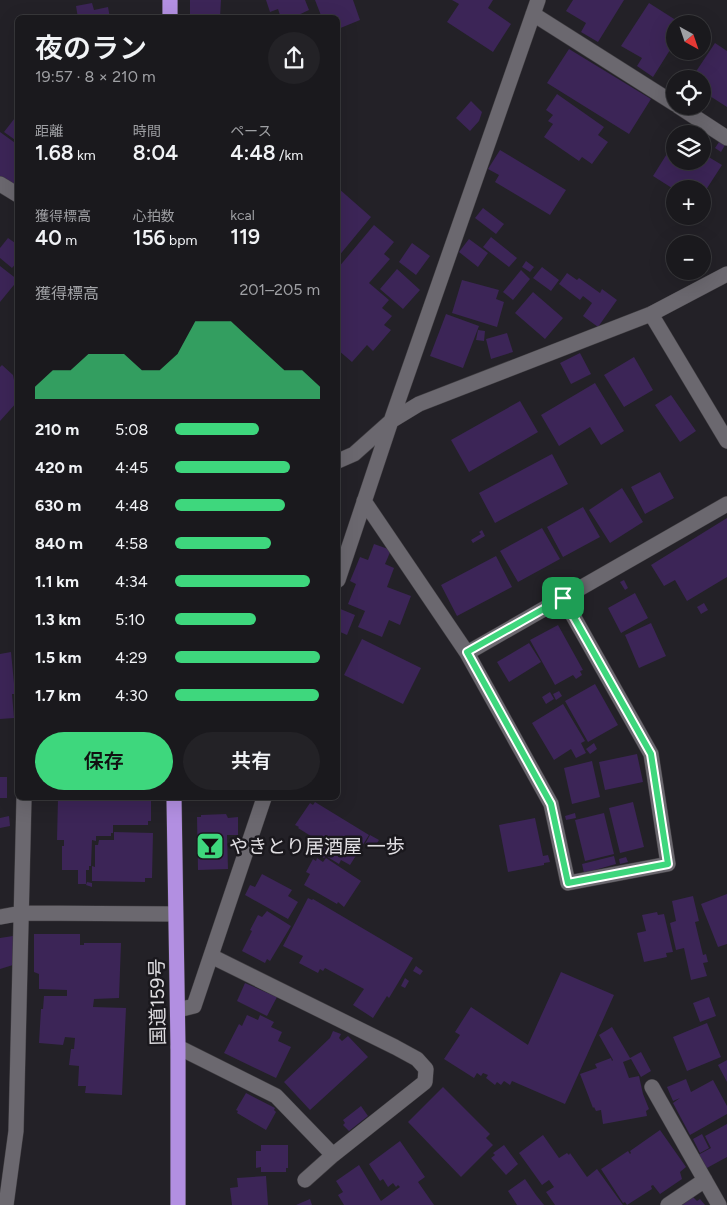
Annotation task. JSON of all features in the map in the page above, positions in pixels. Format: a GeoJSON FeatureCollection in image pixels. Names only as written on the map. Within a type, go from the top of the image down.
{"type":"FeatureCollection","features":[{"type":"Feature","properties":{"kind":"highway"},"geometry":{"type":"LineString","coordinates":[[170,0],[170,15]]}},
{"type":"Feature","properties":{"kind":"highway","name":"国道159号"},"geometry":{"type":"LineString","coordinates":[[174,800],[178,1010],[178,1205]]}},
{"type":"Feature","properties":{"kind":"street"},"geometry":{"type":"LineString","coordinates":[[340,574],[536,7],[666,98]]}},
{"type":"Feature","properties":{"kind":"street"},"geometry":{"type":"LineString","coordinates":[[691,115],[727,138]]}},
{"type":"Feature","properties":{"kind":"street"},"geometry":{"type":"LineString","coordinates":[[0,184],[15,193]]}},
{"type":"Feature","properties":{"kind":"street"},"geometry":{"type":"LineString","coordinates":[[340,460],[354,454],[391,422],[419,404],[651,314],[727,274]]}},
{"type":"Feature","properties":{"kind":"street"},"geometry":{"type":"LineString","coordinates":[[651,314],[727,441]]}},
{"type":"Feature","properties":{"kind":"street"},"geometry":{"type":"LineString","coordinates":[[364,502],[467,652],[551,804],[568,883],[668,864],[651,754],[563,598]]}},
{"type":"Feature","properties":{"kind":"street"},"geometry":{"type":"LineString","coordinates":[[467,652],[727,504]]}},
{"type":"Feature","properties":{"kind":"street"},"geometry":{"type":"LineString","coordinates":[[6,1205],[4,1188],[16,1131],[24,800]]}},
{"type":"Feature","properties":{"kind":"street"},"geometry":{"type":"LineString","coordinates":[[178,1010],[194,1006],[263,800]]}},
{"type":"Feature","properties":{"kind":"street"},"geometry":{"type":"LineString","coordinates":[[0,917],[22,913],[175,914]]}},
{"type":"Feature","properties":{"kind":"street"},"geometry":{"type":"LineString","coordinates":[[211,956],[402,1051],[417,1059],[426,1069],[425,1082],[333,1154],[305,1180]]}},
{"type":"Feature","properties":{"kind":"street"},"geometry":{"type":"LineString","coordinates":[[178,1047],[276,1096],[333,1154]]}},
{"type":"Feature","properties":{"kind":"street"},"geometry":{"type":"LineString","coordinates":[[652,1087],[719,1205]]}},
{"type":"Feature","properties":{"kind":"street"},"geometry":{"type":"LineString","coordinates":[[668,1205],[705,1180]]}},
{"type":"Feature","properties":{"kind":"building"},"geometry":{"type":"Polygon","coordinates":[[[190,0],[221,0],[220,15],[190,15],[190,0]]]}},
{"type":"Feature","properties":{"kind":"building"},"geometry":{"type":"Polygon","coordinates":[[[266,0],[305,0],[309,10],[298,15],[280,15],[278,9],[270,12],[266,0]]]}},
{"type":"Feature","properties":{"kind":"building"},"geometry":{"type":"Polygon","coordinates":[[[315,0],[353,0],[360,20],[340,28],[340,15],[321,15],[315,0]]]}},
{"type":"Feature","properties":{"kind":"building"},"geometry":{"type":"Polygon","coordinates":[[[452,0],[493,0],[488,8],[511,24],[493,52],[447,22],[459,4],[452,0]]]}},
{"type":"Feature","properties":{"kind":"building"},"geometry":{"type":"Polygon","coordinates":[[[573,0],[624,0],[598,42],[581,32],[586,23],[566,11],[573,0]]]}},
{"type":"Feature","properties":{"kind":"building"},"geometry":{"type":"Polygon","coordinates":[[[92,3],[94,10],[108,7],[109,15],[78,15],[76,6],[92,3]]]}},
{"type":"Feature","properties":{"kind":"building"},"geometry":{"type":"Polygon","coordinates":[[[649,3],[668,15],[666,15],[666,56],[653,77],[637,66],[642,58],[621,46],[649,3]]]}},
{"type":"Feature","properties":{"kind":"building"},"geometry":{"type":"Polygon","coordinates":[[[715,43],[727,51],[727,107],[711,97],[711,70],[697,70],[704,60],[711,60],[711,49],[715,43]]]}},
{"type":"Feature","properties":{"kind":"building"},"geometry":{"type":"Polygon","coordinates":[[[569,49],[651,99],[629,134],[547,83],[569,49]]]}},
{"type":"Feature","properties":{"kind":"building"},"geometry":{"type":"Polygon","coordinates":[[[557,94],[604,127],[598,135],[608,142],[592,164],[582,157],[579,161],[544,137],[553,124],[548,121],[553,115],[546,110],[557,94]]]}},
{"type":"Feature","properties":{"kind":"building"},"geometry":{"type":"Polygon","coordinates":[[[471,101],[482,112],[479,121],[470,131],[456,118],[471,101]]]}},
{"type":"Feature","properties":{"kind":"building"},"geometry":{"type":"Polygon","coordinates":[[[15,118],[15,140],[4,132],[15,118]]]}},
{"type":"Feature","properties":{"kind":"building"},"geometry":{"type":"Polygon","coordinates":[[[0,132],[15,143],[15,190],[0,180],[0,132]]]}},
{"type":"Feature","properties":{"kind":"building"},"geometry":{"type":"Polygon","coordinates":[[[719,142],[725,145],[721,152],[715,148],[719,142]]]}},
{"type":"Feature","properties":{"kind":"building"},"geometry":{"type":"Polygon","coordinates":[[[500,150],[566,190],[550,215],[495,182],[499,175],[488,169],[500,150]]]}},
{"type":"Feature","properties":{"kind":"building"},"geometry":{"type":"Polygon","coordinates":[[[666,155],[666,170],[711,170],[711,158],[722,165],[711,182],[711,180],[666,180],[666,184],[653,176],[666,155]]]}},
{"type":"Feature","properties":{"kind":"building"},"geometry":{"type":"Polygon","coordinates":[[[340,190],[371,217],[340,255],[340,190]]]}},
{"type":"Feature","properties":{"kind":"building"},"geometry":{"type":"Polygon","coordinates":[[[483,208],[504,224],[496,234],[475,218],[483,208]]]}},
{"type":"Feature","properties":{"kind":"building"},"geometry":{"type":"Polygon","coordinates":[[[374,225],[394,242],[384,254],[390,259],[369,283],[389,300],[382,308],[392,316],[384,325],[391,330],[373,351],[367,345],[352,362],[340,352],[340,266],[374,225]]]}},
{"type":"Feature","properties":{"kind":"building"},"geometry":{"type":"Polygon","coordinates":[[[491,237],[517,258],[509,267],[483,247],[491,237]]]}},
{"type":"Feature","properties":{"kind":"building"},"geometry":{"type":"Polygon","coordinates":[[[8,238],[15,243],[15,264],[12,268],[0,258],[0,248],[8,238]]]}},
{"type":"Feature","properties":{"kind":"building"},"geometry":{"type":"Polygon","coordinates":[[[469,239],[488,253],[478,267],[459,252],[469,239]]]}},
{"type":"Feature","properties":{"kind":"building"},"geometry":{"type":"Polygon","coordinates":[[[412,243],[430,256],[416,275],[399,262],[412,243]]]}},
{"type":"Feature","properties":{"kind":"building"},"geometry":{"type":"Polygon","coordinates":[[[526,261],[534,267],[530,272],[522,267],[526,261]]]}},
{"type":"Feature","properties":{"kind":"building"},"geometry":{"type":"Polygon","coordinates":[[[0,266],[15,278],[15,284],[0,302],[0,266]]]}},
{"type":"Feature","properties":{"kind":"building"},"geometry":{"type":"Polygon","coordinates":[[[542,267],[559,280],[551,291],[533,278],[542,267]]]}},
{"type":"Feature","properties":{"kind":"building"},"geometry":{"type":"Polygon","coordinates":[[[397,269],[420,290],[403,309],[380,289],[397,269]]]}},
{"type":"Feature","properties":{"kind":"building"},"geometry":{"type":"Polygon","coordinates":[[[521,270],[530,279],[513,300],[503,292],[521,270]]]}},
{"type":"Feature","properties":{"kind":"building"},"geometry":{"type":"Polygon","coordinates":[[[567,273],[577,280],[579,278],[600,293],[602,289],[617,300],[598,327],[583,316],[592,303],[583,296],[580,300],[559,284],[567,273]]]}},
{"type":"Feature","properties":{"kind":"building"},"geometry":{"type":"Polygon","coordinates":[[[462,280],[499,290],[496,299],[504,302],[497,327],[452,313],[462,280]]]}},
{"type":"Feature","properties":{"kind":"building"},"geometry":{"type":"Polygon","coordinates":[[[533,292],[563,318],[545,339],[515,313],[533,292]]]}},
{"type":"Feature","properties":{"kind":"building"},"geometry":{"type":"Polygon","coordinates":[[[446,314],[479,326],[463,368],[430,356],[446,314]]]}},
{"type":"Feature","properties":{"kind":"building"},"geometry":{"type":"Polygon","coordinates":[[[478,330],[485,331],[484,341],[476,340],[478,330]]]}},
{"type":"Feature","properties":{"kind":"building"},"geometry":{"type":"Polygon","coordinates":[[[507,333],[513,352],[491,359],[486,339],[507,333]]]}},
{"type":"Feature","properties":{"kind":"building"},"geometry":{"type":"Polygon","coordinates":[[[580,353],[591,374],[571,384],[560,363],[580,353]]]}},
{"type":"Feature","properties":{"kind":"building"},"geometry":{"type":"Polygon","coordinates":[[[634,357],[653,390],[624,407],[604,375],[634,357]]]}},
{"type":"Feature","properties":{"kind":"building"},"geometry":{"type":"Polygon","coordinates":[[[2,365],[13,375],[15,381],[15,404],[0,421],[0,367],[2,365]]]}},
{"type":"Feature","properties":{"kind":"building"},"geometry":{"type":"Polygon","coordinates":[[[595,383],[624,431],[601,445],[590,427],[559,446],[541,415],[595,383]]]}},
{"type":"Feature","properties":{"kind":"building"},"geometry":{"type":"Polygon","coordinates":[[[671,395],[696,431],[680,442],[655,405],[671,395]]]}},
{"type":"Feature","properties":{"kind":"building"},"geometry":{"type":"Polygon","coordinates":[[[520,401],[538,432],[469,472],[451,440],[520,401]]]}},
{"type":"Feature","properties":{"kind":"building"},"geometry":{"type":"Polygon","coordinates":[[[552,454],[568,484],[495,523],[479,493],[552,454]]]}},
{"type":"Feature","properties":{"kind":"building"},"geometry":{"type":"Polygon","coordinates":[[[660,472],[674,498],[645,514],[631,487],[660,472]]]}},
{"type":"Feature","properties":{"kind":"building"},"geometry":{"type":"Polygon","coordinates":[[[622,488],[643,522],[610,543],[589,510],[622,488]]]}},
{"type":"Feature","properties":{"kind":"building"},"geometry":{"type":"Polygon","coordinates":[[[583,507],[600,537],[563,557],[547,527],[583,507]]]}},
{"type":"Feature","properties":{"kind":"building"},"geometry":{"type":"Polygon","coordinates":[[[727,518],[727,577],[687,601],[675,580],[664,586],[651,565],[727,518]]]}},
{"type":"Feature","properties":{"kind":"building"},"geometry":{"type":"Polygon","coordinates":[[[542,528],[560,559],[518,582],[500,551],[542,528]]]}},
{"type":"Feature","properties":{"kind":"building"},"geometry":{"type":"Polygon","coordinates":[[[482,530],[485,536],[473,543],[471,540],[481,534],[479,532],[482,530]]]}},
{"type":"Feature","properties":{"kind":"building"},"geometry":{"type":"Polygon","coordinates":[[[374,544],[391,550],[385,564],[394,568],[387,587],[411,596],[400,625],[389,620],[382,637],[358,627],[365,611],[348,604],[356,584],[350,581],[360,557],[368,560],[374,544]]]}},
{"type":"Feature","properties":{"kind":"building"},"geometry":{"type":"Polygon","coordinates":[[[496,556],[512,587],[457,616],[441,585],[496,556]]]}},
{"type":"Feature","properties":{"kind":"building"},"geometry":{"type":"Polygon","coordinates":[[[624,580],[628,588],[625,590],[620,582],[624,580]]]}},
{"type":"Feature","properties":{"kind":"building"},"geometry":{"type":"Polygon","coordinates":[[[635,593],[648,618],[621,633],[608,608],[635,593]]]}},
{"type":"Feature","properties":{"kind":"building"},"geometry":{"type":"Polygon","coordinates":[[[704,603],[708,610],[701,614],[697,607],[704,603]]]}},
{"type":"Feature","properties":{"kind":"building"},"geometry":{"type":"Polygon","coordinates":[[[340,609],[355,615],[347,635],[340,632],[340,609]]]}},
{"type":"Feature","properties":{"kind":"building"},"geometry":{"type":"Polygon","coordinates":[[[651,623],[666,656],[639,668],[625,635],[651,623]]]}},
{"type":"Feature","properties":{"kind":"building"},"geometry":{"type":"Polygon","coordinates":[[[558,625],[583,670],[580,671],[582,675],[576,679],[573,675],[555,685],[530,640],[558,625]]]}},
{"type":"Feature","properties":{"kind":"building"},"geometry":{"type":"Polygon","coordinates":[[[362,639],[421,668],[403,704],[344,675],[362,639]]]}},
{"type":"Feature","properties":{"kind":"building"},"geometry":{"type":"Polygon","coordinates":[[[529,643],[541,662],[509,682],[497,662],[529,643]]]}},
{"type":"Feature","properties":{"kind":"building"},"geometry":{"type":"Polygon","coordinates":[[[11,652],[15,694],[12,694],[14,718],[0,719],[0,654],[11,652]]]}},
{"type":"Feature","properties":{"kind":"building"},"geometry":{"type":"Polygon","coordinates":[[[595,684],[618,725],[588,742],[565,701],[595,684]]]}},
{"type":"Feature","properties":{"kind":"building"},"geometry":{"type":"Polygon","coordinates":[[[559,691],[562,696],[556,700],[553,694],[559,691]]]}},
{"type":"Feature","properties":{"kind":"building"},"geometry":{"type":"Polygon","coordinates":[[[550,692],[554,699],[546,704],[542,697],[550,692]]]}},
{"type":"Feature","properties":{"kind":"building"},"geometry":{"type":"Polygon","coordinates":[[[563,704],[585,741],[581,743],[586,753],[576,758],[571,749],[554,760],[532,723],[563,704]]]}},
{"type":"Feature","properties":{"kind":"building"},"geometry":{"type":"Polygon","coordinates":[[[594,743],[597,749],[590,754],[586,749],[594,743]]]}},
{"type":"Feature","properties":{"kind":"building"},"geometry":{"type":"Polygon","coordinates":[[[637,754],[643,782],[605,790],[599,762],[637,754]]]}},
{"type":"Feature","properties":{"kind":"building"},"geometry":{"type":"Polygon","coordinates":[[[592,761],[600,797],[572,804],[564,768],[592,761]]]}},
{"type":"Feature","properties":{"kind":"building"},"geometry":{"type":"Polygon","coordinates":[[[0,777],[7,777],[7,798],[0,798],[0,777]]]}},
{"type":"Feature","properties":{"kind":"building"},"geometry":{"type":"Polygon","coordinates":[[[58,800],[151,800],[151,821],[148,821],[148,825],[113,825],[111,836],[96,836],[96,841],[92,840],[91,866],[89,866],[89,870],[86,870],[86,884],[78,884],[78,870],[62,870],[62,846],[64,846],[64,840],[57,840],[58,800]]]}},
{"type":"Feature","properties":{"kind":"building"},"geometry":{"type":"Polygon","coordinates":[[[315,802],[369,835],[350,865],[341,860],[339,864],[326,856],[324,858],[308,848],[314,838],[295,825],[310,803],[313,805],[315,802]]]}},
{"type":"Feature","properties":{"kind":"building"},"geometry":{"type":"Polygon","coordinates":[[[633,802],[644,847],[620,853],[609,808],[633,802]]]}},
{"type":"Feature","properties":{"kind":"building"},"geometry":{"type":"Polygon","coordinates":[[[575,813],[576,818],[566,820],[565,816],[575,813]]]}},
{"type":"Feature","properties":{"kind":"building"},"geometry":{"type":"Polygon","coordinates":[[[604,813],[614,854],[585,861],[575,820],[604,813]]]}},
{"type":"Feature","properties":{"kind":"building"},"geometry":{"type":"Polygon","coordinates":[[[226,814],[228,818],[238,817],[238,835],[227,835],[228,869],[198,870],[197,817],[201,817],[201,815],[226,814]]]}},
{"type":"Feature","properties":{"kind":"building"},"geometry":{"type":"Polygon","coordinates":[[[9,816],[10,826],[0,828],[0,818],[9,816]]]}},
{"type":"Feature","properties":{"kind":"building"},"geometry":{"type":"Polygon","coordinates":[[[535,818],[543,856],[548,855],[550,862],[544,863],[544,865],[508,872],[499,825],[535,818]]]}},
{"type":"Feature","properties":{"kind":"building"},"geometry":{"type":"Polygon","coordinates":[[[114,832],[153,833],[152,878],[145,878],[145,882],[92,881],[92,866],[95,867],[95,845],[98,845],[99,840],[114,840],[114,832]]]}},
{"type":"Feature","properties":{"kind":"building"},"geometry":{"type":"Polygon","coordinates":[[[370,835],[379,840],[374,848],[365,844],[370,835]]]}},
{"type":"Feature","properties":{"kind":"building"},"geometry":{"type":"Polygon","coordinates":[[[614,856],[616,864],[584,873],[582,864],[614,856]]]}},
{"type":"Feature","properties":{"kind":"building"},"geometry":{"type":"Polygon","coordinates":[[[626,857],[628,862],[620,864],[619,859],[626,857]]]}},
{"type":"Feature","properties":{"kind":"building"},"geometry":{"type":"Polygon","coordinates":[[[317,858],[323,862],[326,858],[361,881],[344,907],[304,885],[310,874],[306,872],[313,859],[316,861],[317,858]]]}},
{"type":"Feature","properties":{"kind":"building"},"geometry":{"type":"Polygon","coordinates":[[[262,874],[292,890],[288,896],[298,902],[288,919],[245,895],[250,885],[255,887],[262,874]]]}},
{"type":"Feature","properties":{"kind":"building"},"geometry":{"type":"Polygon","coordinates":[[[87,882],[92,883],[92,887],[86,885],[87,882]]]}},
{"type":"Feature","properties":{"kind":"building"},"geometry":{"type":"Polygon","coordinates":[[[727,894],[727,944],[718,947],[701,904],[727,894]]]}},
{"type":"Feature","properties":{"kind":"building"},"geometry":{"type":"Polygon","coordinates":[[[693,896],[699,921],[695,922],[703,955],[706,954],[708,962],[703,963],[707,976],[691,980],[684,948],[676,950],[670,923],[676,921],[672,901],[693,896]]]}},
{"type":"Feature","properties":{"kind":"building"},"geometry":{"type":"Polygon","coordinates":[[[308,898],[313,899],[413,958],[389,998],[387,996],[373,1018],[353,1005],[364,989],[325,968],[323,971],[320,969],[318,973],[299,963],[303,956],[283,946],[308,898]]]}},
{"type":"Feature","properties":{"kind":"building"},"geometry":{"type":"Polygon","coordinates":[[[267,911],[291,926],[270,961],[267,959],[265,963],[242,951],[258,915],[262,917],[267,911]]]}},
{"type":"Feature","properties":{"kind":"building"},"geometry":{"type":"Polygon","coordinates":[[[657,912],[658,915],[664,914],[673,952],[666,953],[667,957],[644,962],[637,933],[646,931],[642,915],[657,912]]]}},
{"type":"Feature","properties":{"kind":"building"},"geometry":{"type":"Polygon","coordinates":[[[34,934],[80,934],[80,945],[84,945],[84,943],[121,943],[119,998],[94,999],[93,1007],[126,1008],[122,1095],[85,1093],[86,1086],[78,1086],[79,1066],[69,1065],[71,1049],[74,1049],[75,1038],[65,1037],[63,1045],[39,1043],[41,1009],[43,1009],[44,996],[67,996],[67,990],[39,989],[39,974],[34,972],[34,934]]]}},
{"type":"Feature","properties":{"kind":"building"},"geometry":{"type":"Polygon","coordinates":[[[13,936],[13,965],[0,969],[0,938],[13,936]]]}},
{"type":"Feature","properties":{"kind":"building"},"geometry":{"type":"Polygon","coordinates":[[[416,966],[423,971],[420,975],[413,971],[416,966]]]}},
{"type":"Feature","properties":{"kind":"building"},"geometry":{"type":"Polygon","coordinates":[[[561,972],[614,995],[565,1104],[512,1081],[510,1085],[504,1081],[501,1085],[497,1082],[495,1085],[486,1078],[488,1075],[483,1073],[481,1076],[477,1073],[474,1078],[444,1059],[460,1035],[455,1032],[471,1007],[528,1045],[561,972]]]}},
{"type":"Feature","properties":{"kind":"building"},"geometry":{"type":"Polygon","coordinates":[[[405,978],[409,981],[405,988],[401,986],[405,978]]]}},
{"type":"Feature","properties":{"kind":"building"},"geometry":{"type":"Polygon","coordinates":[[[245,983],[277,997],[267,1016],[237,1001],[245,983]]]}},
{"type":"Feature","properties":{"kind":"building"},"geometry":{"type":"Polygon","coordinates":[[[709,997],[716,1016],[700,1022],[693,1003],[709,997]]]}},
{"type":"Feature","properties":{"kind":"building"},"geometry":{"type":"Polygon","coordinates":[[[247,1015],[258,1020],[260,1015],[274,1022],[271,1027],[282,1032],[278,1041],[291,1047],[276,1078],[224,1053],[239,1024],[242,1026],[247,1015]]]}},
{"type":"Feature","properties":{"kind":"building"},"geometry":{"type":"Polygon","coordinates":[[[707,1023],[721,1057],[687,1071],[673,1037],[707,1023]]]}},
{"type":"Feature","properties":{"kind":"building"},"geometry":{"type":"Polygon","coordinates":[[[612,1027],[630,1058],[641,1052],[651,1071],[641,1077],[631,1059],[623,1062],[629,1078],[639,1076],[649,1109],[646,1111],[647,1116],[603,1124],[601,1110],[596,1111],[593,1108],[580,1074],[597,1068],[595,1064],[611,1058],[613,1060],[599,1035],[612,1027]]]}},
{"type":"Feature","properties":{"kind":"building"},"geometry":{"type":"Polygon","coordinates":[[[333,1031],[341,1034],[339,1038],[342,1041],[348,1036],[368,1057],[310,1110],[284,1082],[330,1038],[333,1031]]]}},
{"type":"Feature","properties":{"kind":"building"},"geometry":{"type":"Polygon","coordinates":[[[727,1060],[727,1082],[718,1065],[727,1060]]]}},
{"type":"Feature","properties":{"kind":"building"},"geometry":{"type":"Polygon","coordinates":[[[686,1079],[691,1092],[713,1080],[727,1106],[727,1114],[690,1135],[673,1103],[680,1098],[673,1101],[667,1087],[686,1079]]]}},
{"type":"Feature","properties":{"kind":"building"},"geometry":{"type":"Polygon","coordinates":[[[443,1087],[490,1134],[486,1138],[493,1145],[461,1177],[408,1122],[443,1087]]]}},
{"type":"Feature","properties":{"kind":"building"},"geometry":{"type":"Polygon","coordinates":[[[246,1093],[275,1108],[276,1112],[266,1130],[237,1113],[238,1111],[236,1110],[246,1093]]]}},
{"type":"Feature","properties":{"kind":"building"},"geometry":{"type":"Polygon","coordinates":[[[361,1106],[368,1116],[349,1131],[343,1125],[345,1123],[343,1120],[361,1106]]]}},
{"type":"Feature","properties":{"kind":"building"},"geometry":{"type":"Polygon","coordinates":[[[727,1124],[727,1157],[705,1169],[698,1155],[711,1148],[705,1136],[727,1124]]]}},
{"type":"Feature","properties":{"kind":"building"},"geometry":{"type":"Polygon","coordinates":[[[660,1130],[686,1167],[680,1172],[682,1179],[660,1194],[653,1185],[651,1186],[652,1189],[627,1205],[625,1202],[623,1203],[601,1169],[628,1151],[630,1154],[630,1151],[660,1130]]]}},
{"type":"Feature","properties":{"kind":"building"},"geometry":{"type":"Polygon","coordinates":[[[702,1134],[709,1148],[700,1153],[693,1139],[702,1134]]]}},
{"type":"Feature","properties":{"kind":"building"},"geometry":{"type":"Polygon","coordinates":[[[543,1135],[559,1158],[570,1153],[587,1177],[597,1169],[623,1205],[555,1205],[546,1192],[554,1187],[549,1180],[542,1185],[519,1153],[543,1135]]]}},
{"type":"Feature","properties":{"kind":"building"},"geometry":{"type":"Polygon","coordinates":[[[400,1141],[425,1177],[418,1182],[434,1205],[344,1205],[338,1195],[343,1192],[336,1181],[359,1165],[381,1201],[400,1187],[398,1185],[396,1187],[393,1183],[388,1187],[383,1179],[380,1181],[369,1164],[400,1141]]]}},
{"type":"Feature","properties":{"kind":"building"},"geometry":{"type":"Polygon","coordinates":[[[261,1145],[288,1145],[288,1168],[286,1168],[286,1172],[261,1172],[261,1167],[256,1168],[256,1151],[261,1151],[261,1145]]]}},
{"type":"Feature","properties":{"kind":"building"},"geometry":{"type":"Polygon","coordinates":[[[504,1145],[518,1164],[506,1175],[491,1158],[495,1155],[493,1153],[504,1145]]]}},
{"type":"Feature","properties":{"kind":"building"},"geometry":{"type":"Polygon","coordinates":[[[266,1176],[268,1205],[232,1205],[230,1188],[238,1187],[237,1178],[266,1176]]]}},
{"type":"Feature","properties":{"kind":"building"},"geometry":{"type":"Polygon","coordinates":[[[525,1179],[544,1205],[517,1205],[508,1191],[525,1179]]]}},
{"type":"Feature","properties":{"kind":"building"},"geometry":{"type":"Polygon","coordinates":[[[693,1197],[697,1201],[700,1199],[705,1205],[682,1205],[693,1197]]]}},
{"type":"Feature","properties":{"kind":"building"},"geometry":{"type":"Polygon","coordinates":[[[310,1199],[312,1205],[296,1205],[310,1199]]]}},
{"type":"Feature","properties":{"kind":"place","name":"やきとり居酒屋 一歩"},"geometry":{"type":"Point","coordinates":[210,846]}},
{"type":"Feature","properties":{"kind":"route"},"geometry":{"type":"LineString","coordinates":[[563,598],[651,754],[668,864],[568,883],[551,804],[467,652],[563,598]]}}]}
